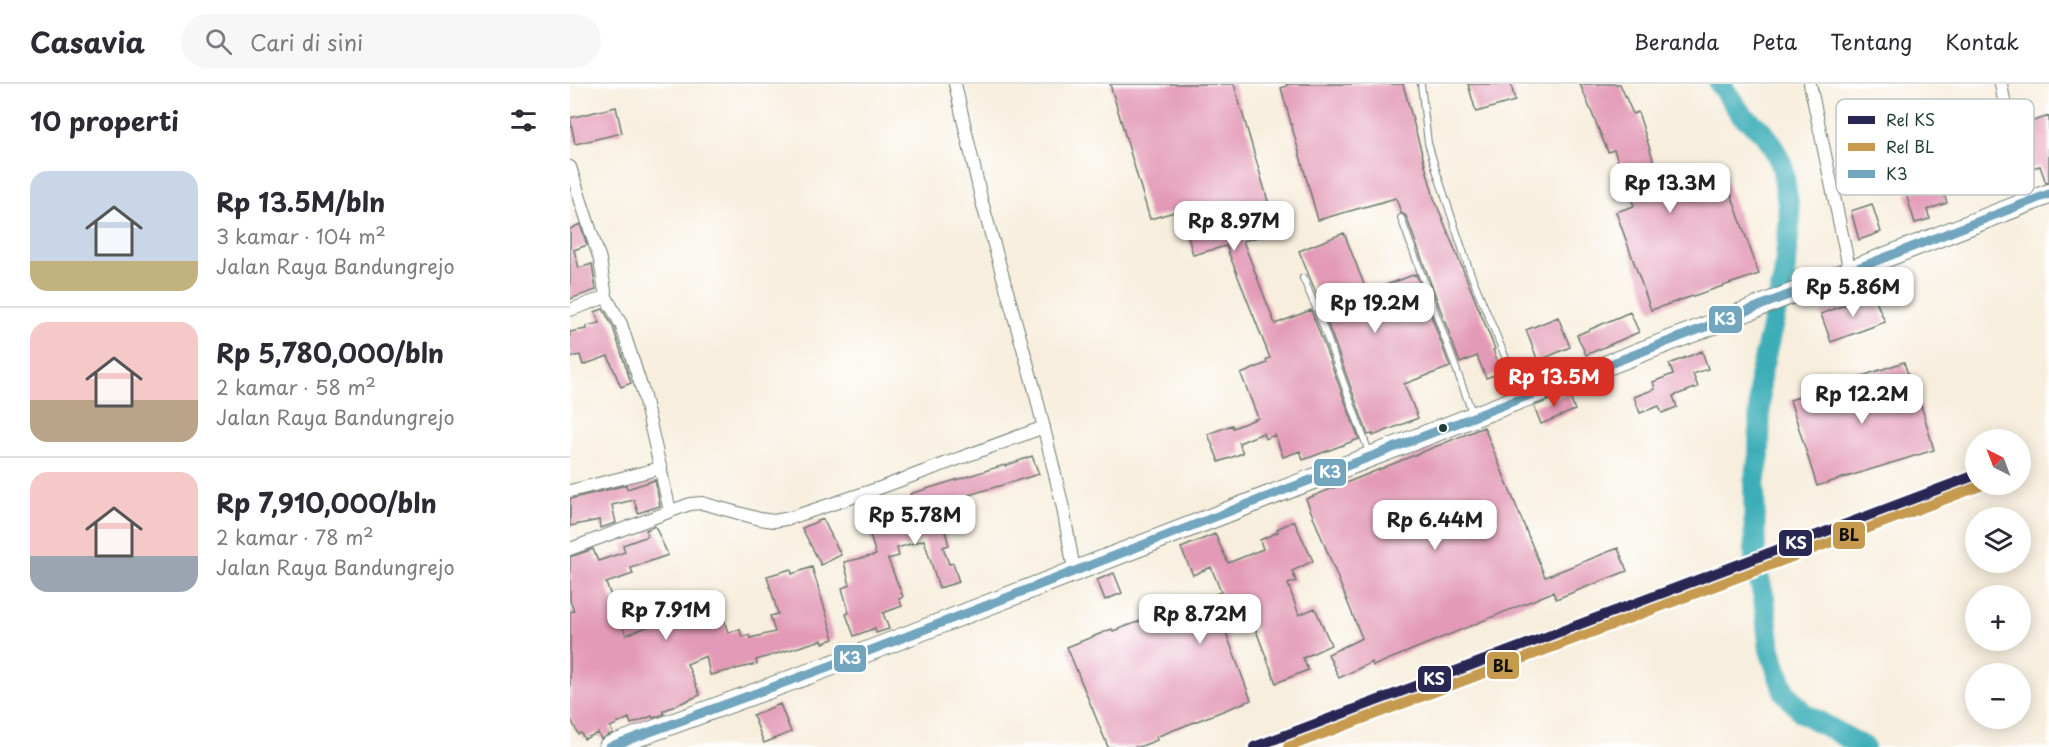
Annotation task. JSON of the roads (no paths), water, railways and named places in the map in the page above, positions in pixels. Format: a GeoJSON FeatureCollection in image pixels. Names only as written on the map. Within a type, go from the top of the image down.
{"type":"FeatureCollection","features":[{"type":"Feature","properties":{"kind":"main road"},"geometry":{"type":"LineString","coordinates":[[609,747],[830,666],[2049,194]]}},
{"type":"Feature","properties":{"kind":"street"},"geometry":{"type":"LineString","coordinates":[[955,84],[982,202],[1028,362],[1044,427],[1063,508],[1074,570]]}},
{"type":"Feature","properties":{"kind":"street"},"geometry":{"type":"LineString","coordinates":[[1810,84],[1850,272]]}},
{"type":"Feature","properties":{"kind":"street"},"geometry":{"type":"LineString","coordinates":[[2001,84],[2004,99]]}},
{"type":"Feature","properties":{"kind":"street"},"geometry":{"type":"LineString","coordinates":[[570,167],[600,260],[606,297],[621,324],[642,392],[670,511]]}},
{"type":"Feature","properties":{"kind":"street"},"geometry":{"type":"LineString","coordinates":[[2021,195],[2023,204]]}},
{"type":"Feature","properties":{"kind":"street"},"geometry":{"type":"LineString","coordinates":[[570,310],[606,297]]}},
{"type":"Feature","properties":{"kind":"street"},"geometry":{"type":"LineString","coordinates":[[570,549],[690,504],[702,503],[774,521],[790,518],[877,489],[1044,427]]}},
{"type":"Feature","properties":{"kind":"street"},"geometry":{"type":"LineString","coordinates":[[570,491],[661,468]]}},
{"type":"Feature","properties":{"kind":"lane"},"geometry":{"type":"LineString","coordinates":[[1421,84],[1428,143],[1437,173],[1470,272],[1522,397]]}},
{"type":"Feature","properties":{"kind":"lane"},"geometry":{"type":"LineString","coordinates":[[1401,218],[1473,416]]}},
{"type":"Feature","properties":{"kind":"lane"},"geometry":{"type":"LineString","coordinates":[[1303,278],[1370,455]]}},
{"type":"Feature","properties":{"kind":"waterway"},"geometry":{"type":"LineString","coordinates":[[1720,84],[1741,114],[1763,132],[1771,143],[1782,165],[1790,217],[1784,277],[1760,377],[1759,456],[1754,483],[1755,564],[1764,598],[1770,650],[1784,691],[1803,713],[1864,747]]}},
{"type":"Feature","properties":{"kind":"rail line","name":"KS"},"geometry":{"type":"LineString","coordinates":[[1254,747],[1965,479]]}},
{"type":"Feature","properties":{"kind":"rail line","name":"BL"},"geometry":{"type":"LineString","coordinates":[[1288,747],[1965,492]]}}]}
